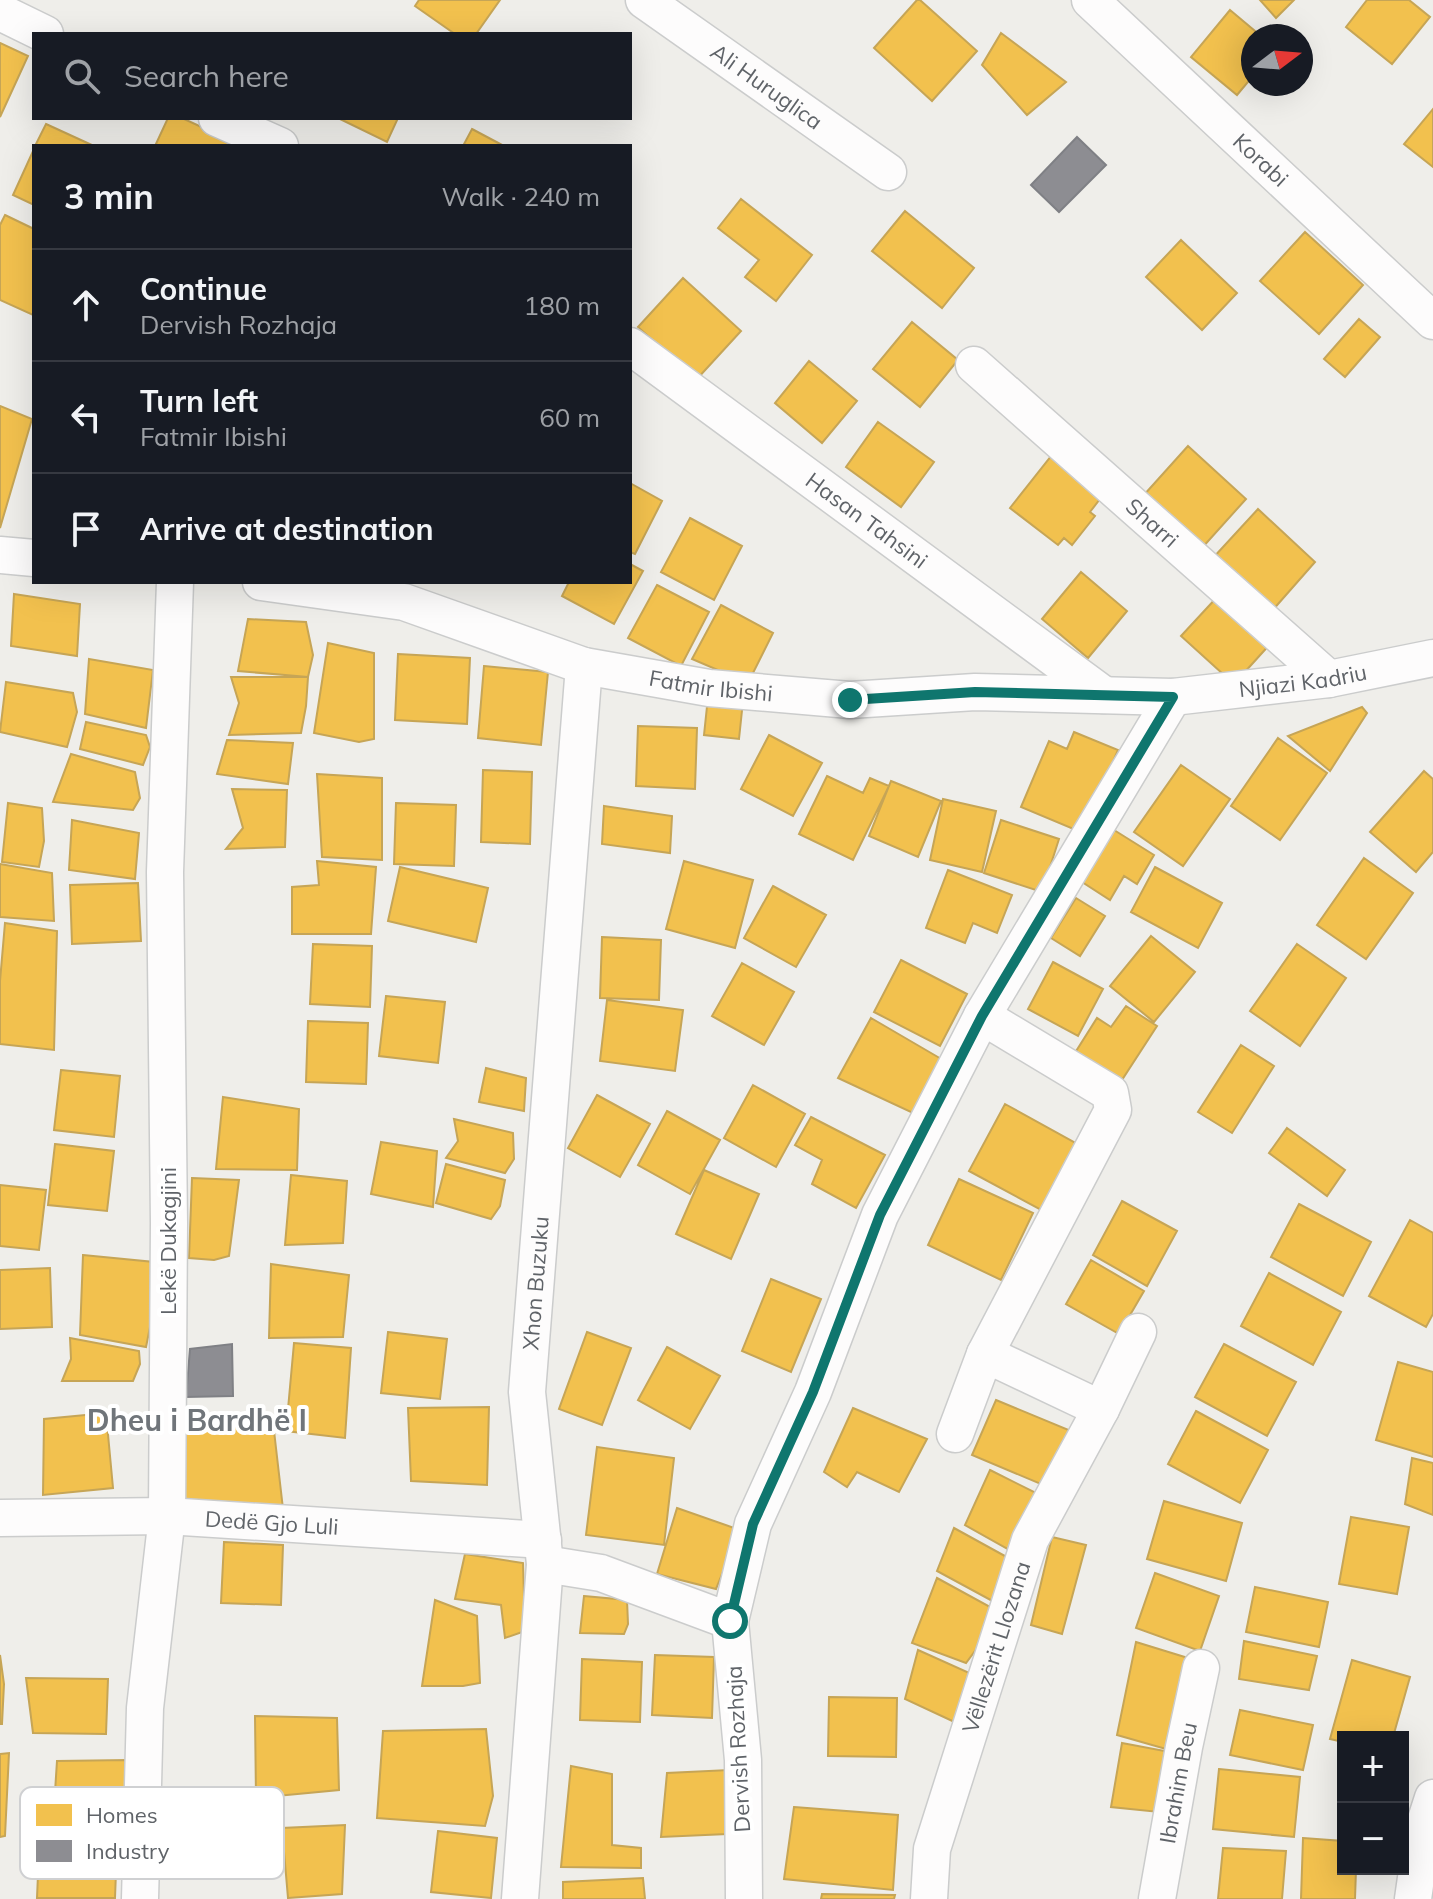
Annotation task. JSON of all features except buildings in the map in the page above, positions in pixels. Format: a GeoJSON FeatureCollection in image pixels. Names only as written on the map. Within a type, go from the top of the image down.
{"type":"FeatureCollection","features":[{"type":"Feature","properties":{"kind":"street","name":"Ali Huruglica"},"geometry":{"type":"LineString","coordinates":[[644,0],[888,172]]}},
{"type":"Feature","properties":{"kind":"street","name":"Korabi"},"geometry":{"type":"LineString","coordinates":[[1090,0],[1433,321]]}},
{"type":"Feature","properties":{"kind":"street"},"geometry":{"type":"LineString","coordinates":[[0,12],[41,32]]}},
{"type":"Feature","properties":{"kind":"street"},"geometry":{"type":"LineString","coordinates":[[222,120],[276,144]]}},
{"type":"Feature","properties":{"kind":"street","name":"Hasan Tahsini"},"geometry":{"type":"LineString","coordinates":[[632,347],[1104,695]]}},
{"type":"Feature","properties":{"kind":"street","name":"Sharri"},"geometry":{"type":"LineString","coordinates":[[974,365],[1329,679]]}},
{"type":"Feature","properties":{"kind":"street"},"geometry":{"type":"LineString","coordinates":[[0,555],[32,558]]}},
{"type":"Feature","properties":{"kind":"street","name":"Lekë Dukagjini"},"geometry":{"type":"LineString","coordinates":[[143,1787],[145,1708],[167,1516],[169,1207],[165,872],[175,584]]}},
{"type":"Feature","properties":{"kind":"street","name":"Fatmir Ibishi"},"geometry":{"type":"LineString","coordinates":[[275,584],[404,602],[584,666],[709,688],[850,700],[975,692],[1173,697]]}},
{"type":"Feature","properties":{"kind":"street","name":"Njiazi Kadriu"},"geometry":{"type":"LineString","coordinates":[[1173,697],[1329,679],[1433,658]]}},
{"type":"Feature","properties":{"kind":"street","name":"Xhon Buzuku"},"geometry":{"type":"LineString","coordinates":[[520,1899],[544,1552],[527,1392],[584,666]]}},
{"type":"Feature","properties":{"kind":"street","name":"Dervish Rozhaja"},"geometry":{"type":"LineString","coordinates":[[744,1899],[743,1760],[730,1621],[753,1524],[813,1392],[880,1215],[982,1016],[1173,697]]}},
{"type":"Feature","properties":{"kind":"street"},"geometry":{"type":"LineString","coordinates":[[955,1434],[985,1354],[1113,1110],[1110,1093],[982,1016]]}},
{"type":"Feature","properties":{"kind":"street","name":"Vëllezërit Llozana"},"geometry":{"type":"LineString","coordinates":[[929,1899],[932,1849],[1030,1540],[1101,1409],[1138,1332]]}},
{"type":"Feature","properties":{"kind":"street"},"geometry":{"type":"LineString","coordinates":[[985,1354],[1101,1409]]}},
{"type":"Feature","properties":{"kind":"street","name":"Dedë Gjo Luli"},"geometry":{"type":"LineString","coordinates":[[0,1518],[167,1516],[544,1552],[730,1621]]}},
{"type":"Feature","properties":{"kind":"street","name":"Ibrahim Beu"},"geometry":{"type":"LineString","coordinates":[[1157,1899],[1201,1668]]}},
{"type":"Feature","properties":{"kind":"street"},"geometry":{"type":"LineString","coordinates":[[1413,1899],[1423,1829],[1433,1798]]}},
{"type":"Feature","properties":{"kind":"street","name":"Lekë Dukagjini"},"geometry":{"type":"LineString","coordinates":[[140,1899],[141,1879]]}},
{"type":"Feature","properties":{"kind":"district","name":"Dheu i Bardhë I"},"geometry":{"type":"Point","coordinates":[197,1421]}},
{"type":"Feature","properties":{"kind":"route"},"geometry":{"type":"LineString","coordinates":[[730,1621],[753,1524],[813,1392],[880,1215],[982,1016],[1173,697],[975,692],[850,700]]}}]}
